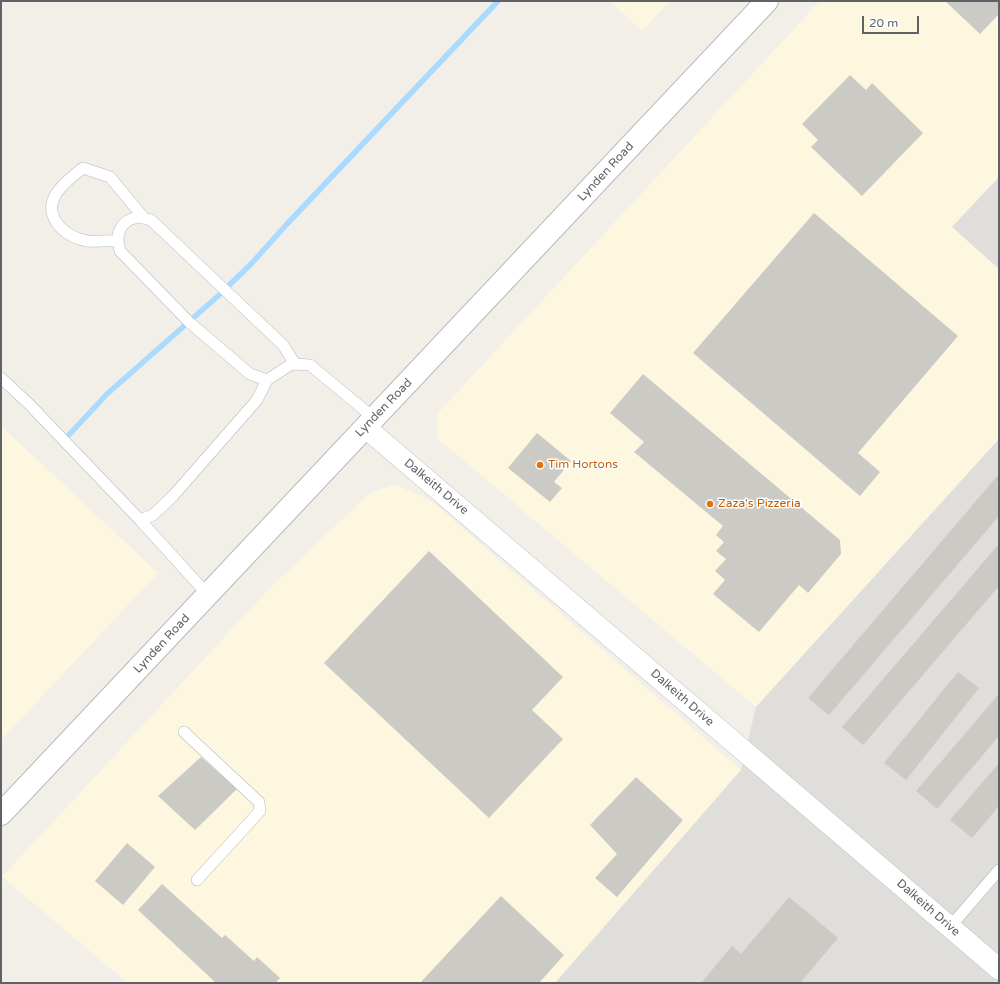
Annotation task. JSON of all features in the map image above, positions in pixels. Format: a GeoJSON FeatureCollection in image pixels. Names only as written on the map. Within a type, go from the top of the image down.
{"type":"FeatureCollection","features":[{"type":"Feature","properties":{"kind":"main road","name":"Lynden Road"},"geometry":{"type":"LineString","coordinates":[[1,814],[767,1]]}},
{"type":"Feature","properties":{"kind":"street","name":"Dalkeith Drive"},"geometry":{"type":"LineString","coordinates":[[369,422],[999,969]]}},
{"type":"Feature","properties":{"kind":"lane"},"geometry":{"type":"LineString","coordinates":[[118,240],[86,241],[66,233],[58,225],[52,217],[50,209],[57,191],[65,182],[84,168],[110,177],[144,218]]}},
{"type":"Feature","properties":{"kind":"lane"},"geometry":{"type":"LineString","coordinates":[[267,380],[250,374],[189,322],[120,251],[117,237],[120,227],[127,221],[144,218],[151,220],[283,345],[295,364]]}},
{"type":"Feature","properties":{"kind":"lane"},"geometry":{"type":"LineString","coordinates":[[140,520],[153,515],[173,496],[257,400],[267,380],[295,364],[310,365],[369,422]]}},
{"type":"Feature","properties":{"kind":"lane"},"geometry":{"type":"LineString","coordinates":[[1,378],[29,404],[140,520],[208,595]]}},
{"type":"Feature","properties":{"kind":"lane"},"geometry":{"type":"LineString","coordinates":[[184,732],[259,802],[260,811],[197,880]]}},
{"type":"Feature","properties":{"kind":"lane"},"geometry":{"type":"LineString","coordinates":[[950,927],[999,870]]}},
{"type":"Feature","properties":{"kind":"shaded area"},"geometry":{"type":"Polygon","coordinates":[[[610,1],[670,1],[642,31],[610,1]]]}},
{"type":"Feature","properties":{"kind":"shaded area"},"geometry":{"type":"Polygon","coordinates":[[[820,1],[999,1],[999,177],[952,227],[999,269],[999,439],[756,707],[437,438],[438,413],[820,1]]]}},
{"type":"Feature","properties":{"kind":"shaded area"},"geometry":{"type":"Polygon","coordinates":[[[999,177],[999,269],[952,227],[999,177]]]}},
{"type":"Feature","properties":{"kind":"shaded area"},"geometry":{"type":"Polygon","coordinates":[[[1,426],[158,573],[1,740],[1,426]]]}},
{"type":"Feature","properties":{"kind":"shaded area"},"geometry":{"type":"Polygon","coordinates":[[[999,439],[999,983],[555,983],[741,770],[756,707],[999,439]]]}},
{"type":"Feature","properties":{"kind":"shaded area"},"geometry":{"type":"Polygon","coordinates":[[[395,484],[431,501],[741,770],[555,983],[128,983],[2,877],[269,589],[369,494],[395,484]]]}},
{"type":"Feature","properties":{"kind":"building"},"geometry":{"type":"Polygon","coordinates":[[[945,1],[999,1],[999,14],[980,34],[945,1]]]}},
{"type":"Feature","properties":{"kind":"building"},"geometry":{"type":"Polygon","coordinates":[[[850,75],[866,90],[872,83],[923,133],[862,196],[811,147],[818,140],[802,124],[850,75]]]}},
{"type":"Feature","properties":{"kind":"building"},"geometry":{"type":"Polygon","coordinates":[[[814,213],[958,336],[858,453],[880,472],[860,496],[693,353],[814,213]]]}},
{"type":"Feature","properties":{"kind":"building"},"geometry":{"type":"Polygon","coordinates":[[[643,374],[840,540],[841,554],[808,593],[799,585],[759,632],[713,594],[725,580],[715,571],[726,559],[716,551],[724,542],[716,535],[723,526],[634,452],[644,442],[610,413],[643,374]]]}},
{"type":"Feature","properties":{"kind":"building","name":"Tim Hortons"},"geometry":{"type":"Polygon","coordinates":[[[537,433],[571,461],[554,482],[562,488],[550,502],[508,468],[537,433]]]}},
{"type":"Feature","properties":{"kind":"building"},"geometry":{"type":"Polygon","coordinates":[[[999,474],[999,516],[829,715],[808,698],[999,474]]]}},
{"type":"Feature","properties":{"kind":"building"},"geometry":{"type":"Polygon","coordinates":[[[999,544],[999,586],[863,745],[842,727],[999,544]]]}},
{"type":"Feature","properties":{"kind":"building"},"geometry":{"type":"Polygon","coordinates":[[[429,551],[563,677],[532,710],[563,739],[489,818],[324,663],[429,551]]]}},
{"type":"Feature","properties":{"kind":"building"},"geometry":{"type":"Polygon","coordinates":[[[958,672],[979,688],[906,780],[884,763],[958,672]]]}},
{"type":"Feature","properties":{"kind":"building"},"geometry":{"type":"Polygon","coordinates":[[[999,694],[999,736],[937,809],[916,791],[999,694]]]}},
{"type":"Feature","properties":{"kind":"building"},"geometry":{"type":"Polygon","coordinates":[[[201,757],[237,789],[195,830],[158,796],[201,757]]]}},
{"type":"Feature","properties":{"kind":"building"},"geometry":{"type":"Polygon","coordinates":[[[999,763],[999,806],[972,838],[950,820],[999,763]]]}},
{"type":"Feature","properties":{"kind":"building"},"geometry":{"type":"Polygon","coordinates":[[[636,777],[683,820],[617,897],[595,878],[617,854],[590,825],[636,777]]]}},
{"type":"Feature","properties":{"kind":"building"},"geometry":{"type":"Polygon","coordinates":[[[127,843],[155,867],[123,905],[95,881],[127,843]]]}},
{"type":"Feature","properties":{"kind":"building"},"geometry":{"type":"Polygon","coordinates":[[[162,884],[222,938],[225,935],[254,961],[257,957],[280,978],[275,983],[216,983],[138,910],[162,884]]]}},
{"type":"Feature","properties":{"kind":"building"},"geometry":{"type":"Polygon","coordinates":[[[501,896],[564,955],[539,983],[420,983],[501,896]]]}},
{"type":"Feature","properties":{"kind":"building"},"geometry":{"type":"Polygon","coordinates":[[[789,897],[838,938],[800,983],[701,983],[732,946],[741,954],[789,897]]]}},
{"type":"Feature","properties":{"kind":"waterway"},"geometry":{"type":"LineString","coordinates":[[67,437],[107,394],[218,296],[251,264],[498,1]]}},
{"type":"Feature","properties":{"kind":"place","name":"Tim Hortons"},"geometry":{"type":"Point","coordinates":[540,465]}},
{"type":"Feature","properties":{"kind":"place","name":"Zaza's Pizzeria"},"geometry":{"type":"Point","coordinates":[710,504]}}]}
